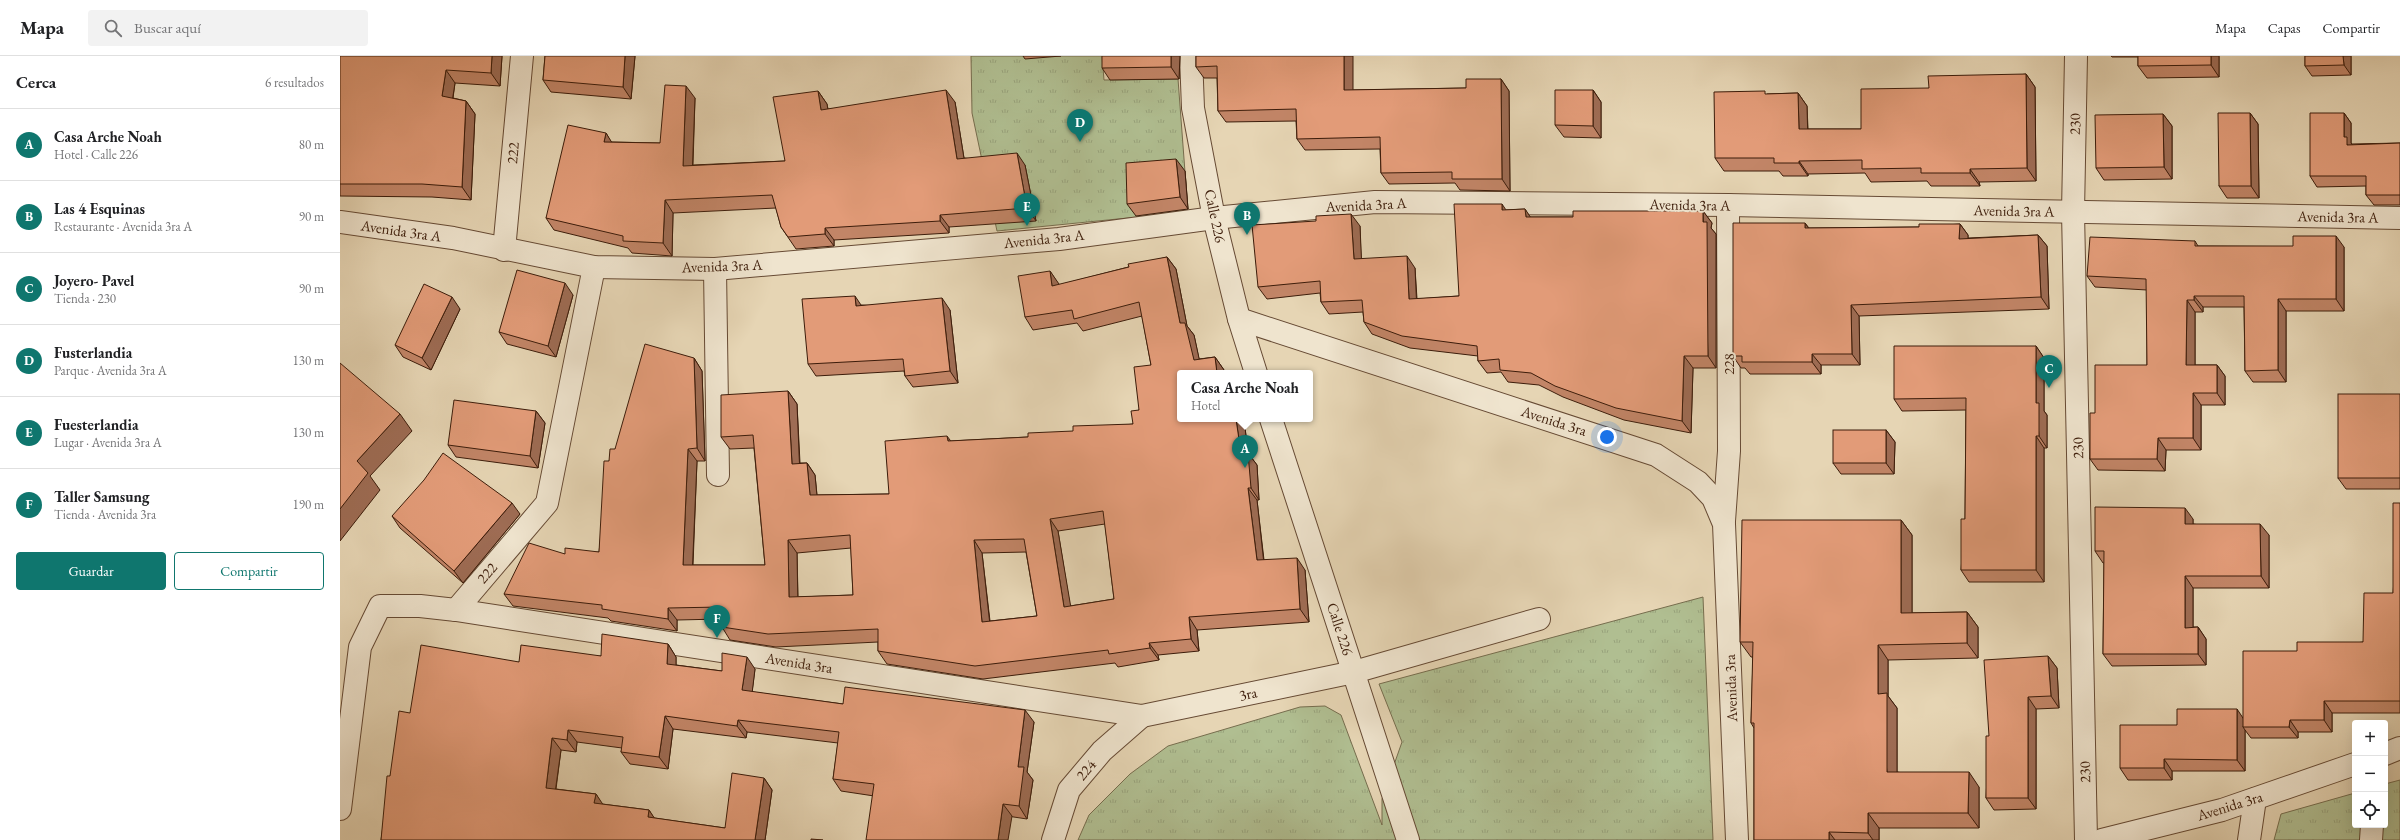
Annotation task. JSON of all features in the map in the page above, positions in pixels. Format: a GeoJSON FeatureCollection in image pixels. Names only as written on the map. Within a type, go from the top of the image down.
{"type":"FeatureCollection","features":[{"type":"Feature","properties":{"kind":"street","name":"222"},"geometry":{"type":"LineString","coordinates":[[504,250],[522,56]]}},
{"type":"Feature","properties":{"kind":"street","name":"Calle 226"},"geometry":{"type":"LineString","coordinates":[[1191,56],[1193,108],[1214,218],[1239,319],[1255,370]]}},
{"type":"Feature","properties":{"kind":"street","name":"230"},"geometry":{"type":"LineString","coordinates":[[2076,56],[2073,212],[2086,840]]}},
{"type":"Feature","properties":{"kind":"street","name":"Avenida 3ra A"},"geometry":{"type":"LineString","coordinates":[[340,222],[453,238],[504,250],[594,267],[715,269],[1059,239],[1214,218],[1375,202],[1728,205],[2400,218]]}},
{"type":"Feature","properties":{"kind":"street","name":"228"},"geometry":{"type":"LineString","coordinates":[[1724,524],[1730,451],[1728,205]]}},
{"type":"Feature","properties":{"kind":"street","name":"222"},"geometry":{"type":"LineString","coordinates":[[456,610],[547,504],[594,267]]}},
{"type":"Feature","properties":{"kind":"street"},"geometry":{"type":"LineString","coordinates":[[715,269],[718,476]]}},
{"type":"Feature","properties":{"kind":"street","name":"Avenida 3ra"},"geometry":{"type":"LineString","coordinates":[[1239,319],[1656,455],[1698,482],[1713,498],[1724,524],[1737,840]]}},
{"type":"Feature","properties":{"kind":"street","name":"Calle 226"},"geometry":{"type":"LineString","coordinates":[[1272,422],[1408,840]]}},
{"type":"Feature","properties":{"kind":"street"},"geometry":{"type":"LineString","coordinates":[[340,809],[360,647],[380,606],[420,606],[456,610]]}},
{"type":"Feature","properties":{"kind":"street","name":"Avenida 3ra"},"geometry":{"type":"LineString","coordinates":[[456,610],[1142,716]]}},
{"type":"Feature","properties":{"kind":"street","name":"3ra"},"geometry":{"type":"LineString","coordinates":[[1142,716],[1354,672],[1539,619]]}},
{"type":"Feature","properties":{"kind":"street","name":"224"},"geometry":{"type":"LineString","coordinates":[[1052,840],[1069,790],[1102,751],[1142,716]]}},
{"type":"Feature","properties":{"kind":"street"},"geometry":{"type":"LineString","coordinates":[[2388,753],[2400,748]]}},
{"type":"Feature","properties":{"kind":"street","name":"Avenida 3ra"},"geometry":{"type":"LineString","coordinates":[[2102,840],[2222,810],[2352,765]]}},
{"type":"Feature","properties":{"kind":"street"},"geometry":{"type":"LineString","coordinates":[[2249,840],[2255,799]]}},
{"type":"Feature","properties":{"kind":"street"},"geometry":{"type":"LineString","coordinates":[[2371,840],[2372,828]]}},
{"type":"Feature","properties":{"kind":"green space"},"geometry":{"type":"Polygon","coordinates":[[[971,56],[1102,56],[1104,80],[1178,79],[1188,212],[997,231],[972,113],[971,56]]]}},
{"type":"Feature","properties":{"kind":"green space"},"geometry":{"type":"Polygon","coordinates":[[[1703,597],[1713,840],[1078,840],[1089,815],[1130,774],[1168,746],[1300,707],[1325,706],[1341,715],[1382,825],[1382,799],[1402,742],[1379,684],[1703,597]]]}},
{"type":"Feature","properties":{"kind":"green space"},"geometry":{"type":"Polygon","coordinates":[[[2400,780],[2400,840],[2274,840],[2281,814],[2352,794],[2352,828],[2388,828],[2388,783],[2400,780]]]}},
{"type":"Feature","properties":{"kind":"building"},"geometry":{"type":"Polygon","coordinates":[[[340,56],[492,56],[491,73],[446,70],[442,96],[466,101],[462,187],[422,184],[340,184],[340,56]]]}},
{"type":"Feature","properties":{"kind":"building"},"geometry":{"type":"Polygon","coordinates":[[[545,56],[625,56],[623,87],[543,80],[545,56]]]}},
{"type":"Feature","properties":{"kind":"building"},"geometry":{"type":"Polygon","coordinates":[[[1102,56],[1171,56],[1171,67],[1102,68],[1102,56]]]}},
{"type":"Feature","properties":{"kind":"building"},"geometry":{"type":"Polygon","coordinates":[[[1196,56],[1344,56],[1344,90],[1466,88],[1466,79],[1501,79],[1502,179],[1452,179],[1452,172],[1381,173],[1380,137],[1297,139],[1296,109],[1218,111],[1217,66],[1196,67],[1196,56]]]}},
{"type":"Feature","properties":{"kind":"building"},"geometry":{"type":"Polygon","coordinates":[[[2138,56],[2211,56],[2211,65],[2138,66],[2138,56]]]}},
{"type":"Feature","properties":{"kind":"building"},"geometry":{"type":"Polygon","coordinates":[[[2305,56],[2343,56],[2344,65],[2305,66],[2305,56]]]}},
{"type":"Feature","properties":{"kind":"building"},"geometry":{"type":"Polygon","coordinates":[[[2026,74],[2027,168],[1970,169],[1970,173],[1921,173],[1921,168],[1862,169],[1862,160],[1774,163],[1774,158],[1715,158],[1714,92],[1765,91],[1765,94],[1798,93],[1799,129],[1861,129],[1861,89],[1929,88],[1928,76],[2026,74]]]}},
{"type":"Feature","properties":{"kind":"building"},"geometry":{"type":"Polygon","coordinates":[[[665,85],[686,86],[683,166],[785,161],[773,97],[818,91],[821,110],[946,90],[957,159],[1017,153],[1027,208],[940,215],[940,221],[825,228],[825,234],[788,237],[781,227],[772,195],[665,200],[663,243],[623,241],[623,236],[546,218],[568,125],[606,133],[604,142],[660,143],[665,85]]]}},
{"type":"Feature","properties":{"kind":"building"},"geometry":{"type":"Polygon","coordinates":[[[1555,90],[1593,90],[1593,126],[1555,125],[1555,90]]]}},
{"type":"Feature","properties":{"kind":"building"},"geometry":{"type":"Polygon","coordinates":[[[2218,113],[2250,113],[2251,186],[2219,186],[2218,113]]]}},
{"type":"Feature","properties":{"kind":"building"},"geometry":{"type":"Polygon","coordinates":[[[2310,113],[2344,113],[2344,137],[2347,137],[2347,145],[2400,143],[2400,195],[2366,195],[2366,176],[2310,176],[2310,113]]]}},
{"type":"Feature","properties":{"kind":"building"},"geometry":{"type":"Polygon","coordinates":[[[2163,114],[2164,167],[2096,168],[2095,115],[2163,114]]]}},
{"type":"Feature","properties":{"kind":"building"},"geometry":{"type":"Polygon","coordinates":[[[1176,159],[1180,197],[1127,204],[1126,163],[1176,159]]]}},
{"type":"Feature","properties":{"kind":"building"},"geometry":{"type":"Polygon","coordinates":[[[1454,204],[1502,204],[1502,210],[1525,209],[1526,217],[1573,217],[1573,211],[1703,211],[1703,222],[1707,222],[1708,356],[1684,356],[1682,421],[1616,408],[1555,386],[1531,373],[1500,370],[1499,359],[1478,361],[1477,346],[1402,336],[1364,322],[1362,300],[1321,302],[1320,281],[1258,287],[1252,225],[1316,221],[1316,216],[1351,214],[1354,259],[1407,256],[1409,299],[1459,296],[1454,204]]]}},
{"type":"Feature","properties":{"kind":"building"},"geometry":{"type":"Polygon","coordinates":[[[1733,223],[1805,223],[1805,228],[1919,227],[1919,224],[1960,224],[1959,239],[2038,235],[2041,297],[1851,305],[1852,354],[1812,354],[1812,362],[1742,362],[1742,356],[1733,356],[1733,223]]]}},
{"type":"Feature","properties":{"kind":"building"},"geometry":{"type":"Polygon","coordinates":[[[2293,236],[2336,236],[2336,299],[2278,299],[2278,370],[2245,371],[2244,296],[2194,296],[2194,300],[2187,300],[2186,365],[2217,365],[2217,393],[2193,393],[2193,438],[2158,438],[2157,459],[2090,459],[2090,413],[2095,413],[2095,365],[2147,365],[2146,279],[2087,276],[2090,237],[2195,241],[2195,246],[2293,246],[2293,236]]]}},
{"type":"Feature","properties":{"kind":"building"},"geometry":{"type":"Polygon","coordinates":[[[1167,257],[1180,323],[1185,323],[1194,360],[1215,357],[1217,370],[1177,370],[1177,422],[1236,422],[1241,453],[1248,453],[1251,488],[1248,488],[1257,560],[1297,558],[1300,609],[1189,617],[1191,639],[1149,643],[1150,648],[1109,654],[1108,650],[975,666],[878,651],[878,629],[768,634],[722,627],[721,607],[668,608],[668,619],[602,609],[602,605],[504,594],[529,543],[565,554],[565,548],[599,552],[604,461],[609,461],[610,449],[615,449],[645,344],[694,358],[697,448],[688,449],[683,565],[765,565],[753,435],[721,437],[721,395],[788,391],[792,464],[807,463],[810,495],[889,494],[885,441],[947,436],[948,441],[1028,437],[1028,433],[1073,431],[1073,426],[1133,424],[1131,411],[1139,410],[1134,367],[1151,365],[1139,302],[1074,319],[1072,310],[1025,317],[1018,276],[1050,271],[1052,286],[1129,267],[1128,264],[1167,257]],[[1103,511],[1050,519],[1064,607],[1114,599],[1103,511]],[[850,535],[788,540],[789,597],[853,595],[850,535]],[[1024,539],[974,540],[982,622],[1037,616],[1024,539]]]}},
{"type":"Feature","properties":{"kind":"building"},"geometry":{"type":"Polygon","coordinates":[[[517,270],[565,283],[548,346],[499,332],[517,270]]]}},
{"type":"Feature","properties":{"kind":"building"},"geometry":{"type":"Polygon","coordinates":[[[424,284],[452,297],[422,358],[395,345],[424,284]]]}},
{"type":"Feature","properties":{"kind":"building"},"geometry":{"type":"Polygon","coordinates":[[[855,296],[856,306],[942,298],[950,371],[905,376],[903,359],[808,364],[802,299],[855,296]]]}},
{"type":"Feature","properties":{"kind":"building"},"geometry":{"type":"Polygon","coordinates":[[[1894,346],[2036,346],[2036,403],[2039,403],[2039,436],[2036,436],[2036,570],[1961,570],[1961,519],[1965,519],[1966,398],[1894,399],[1894,346]]]}},
{"type":"Feature","properties":{"kind":"building"},"geometry":{"type":"Polygon","coordinates":[[[340,363],[400,414],[357,461],[368,473],[340,509],[340,363]]]}},
{"type":"Feature","properties":{"kind":"building"},"geometry":{"type":"Polygon","coordinates":[[[2338,394],[2400,394],[2400,478],[2338,478],[2338,394]]]}},
{"type":"Feature","properties":{"kind":"building"},"geometry":{"type":"Polygon","coordinates":[[[454,400],[536,411],[530,456],[448,445],[454,400]]]}},
{"type":"Feature","properties":{"kind":"building"},"geometry":{"type":"Polygon","coordinates":[[[1833,430],[1886,430],[1886,463],[1833,463],[1833,430]]]}},
{"type":"Feature","properties":{"kind":"building"},"geometry":{"type":"Polygon","coordinates":[[[443,453],[512,503],[454,571],[392,516],[424,480],[443,453]]]}},
{"type":"Feature","properties":{"kind":"building"},"geometry":{"type":"Polygon","coordinates":[[[2393,503],[2400,503],[2400,701],[2324,701],[2324,720],[2290,720],[2289,727],[2243,727],[2243,651],[2297,651],[2297,642],[2363,642],[2364,593],[2393,593],[2393,503]]]}},
{"type":"Feature","properties":{"kind":"building"},"geometry":{"type":"Polygon","coordinates":[[[2095,507],[2185,508],[2185,524],[2260,524],[2261,576],[2185,576],[2185,628],[2198,627],[2198,654],[2103,654],[2104,551],[2095,551],[2095,507]]]}},
{"type":"Feature","properties":{"kind":"building"},"geometry":{"type":"Polygon","coordinates":[[[1742,520],[1901,520],[1901,613],[1967,612],[1967,643],[1878,645],[1878,694],[1887,693],[1887,772],[1969,772],[1968,813],[1868,813],[1868,833],[1829,832],[1829,840],[1754,840],[1754,723],[1751,723],[1753,642],[1740,642],[1742,520]]]}},
{"type":"Feature","properties":{"kind":"building"},"geometry":{"type":"Polygon","coordinates":[[[602,634],[668,644],[667,664],[722,671],[722,653],[747,657],[742,690],[843,704],[845,687],[1025,710],[1018,767],[1024,767],[1019,806],[1003,804],[998,840],[866,840],[874,784],[833,779],[839,732],[738,720],[737,726],[665,716],[659,757],[621,752],[623,737],[568,730],[567,740],[552,738],[546,788],[596,794],[594,803],[649,810],[648,817],[725,828],[732,773],[764,778],[755,840],[381,840],[387,776],[390,776],[399,711],[410,713],[421,645],[519,662],[521,645],[601,656],[602,634]]]}},
{"type":"Feature","properties":{"kind":"building"},"geometry":{"type":"Polygon","coordinates":[[[2048,656],[2051,696],[2028,697],[2028,798],[1986,798],[1986,736],[1989,736],[1984,660],[2048,656]]]}},
{"type":"Feature","properties":{"kind":"building"},"geometry":{"type":"Polygon","coordinates":[[[2177,709],[2237,709],[2237,760],[2164,759],[2164,768],[2120,768],[2120,725],[2177,725],[2177,709]]]}},
{"type":"Feature","properties":{"kind":"place","name":"Fusterlandia"},"geometry":{"type":"Point","coordinates":[1080,142]}},
{"type":"Feature","properties":{"kind":"place","name":"Fuesterlandia"},"geometry":{"type":"Point","coordinates":[1027,226]}},
{"type":"Feature","properties":{"kind":"place","name":"Las 4 Esquinas"},"geometry":{"type":"Point","coordinates":[1247,235]}},
{"type":"Feature","properties":{"kind":"place","name":"Joyero- Pavel"},"geometry":{"type":"Point","coordinates":[2049,388]}},
{"type":"Feature","properties":{"kind":"place","name":"Casa Arche Noah"},"geometry":{"type":"Point","coordinates":[1245,468]}},
{"type":"Feature","properties":{"kind":"place","name":"Taller Samsung"},"geometry":{"type":"Point","coordinates":[717,638]}}]}
